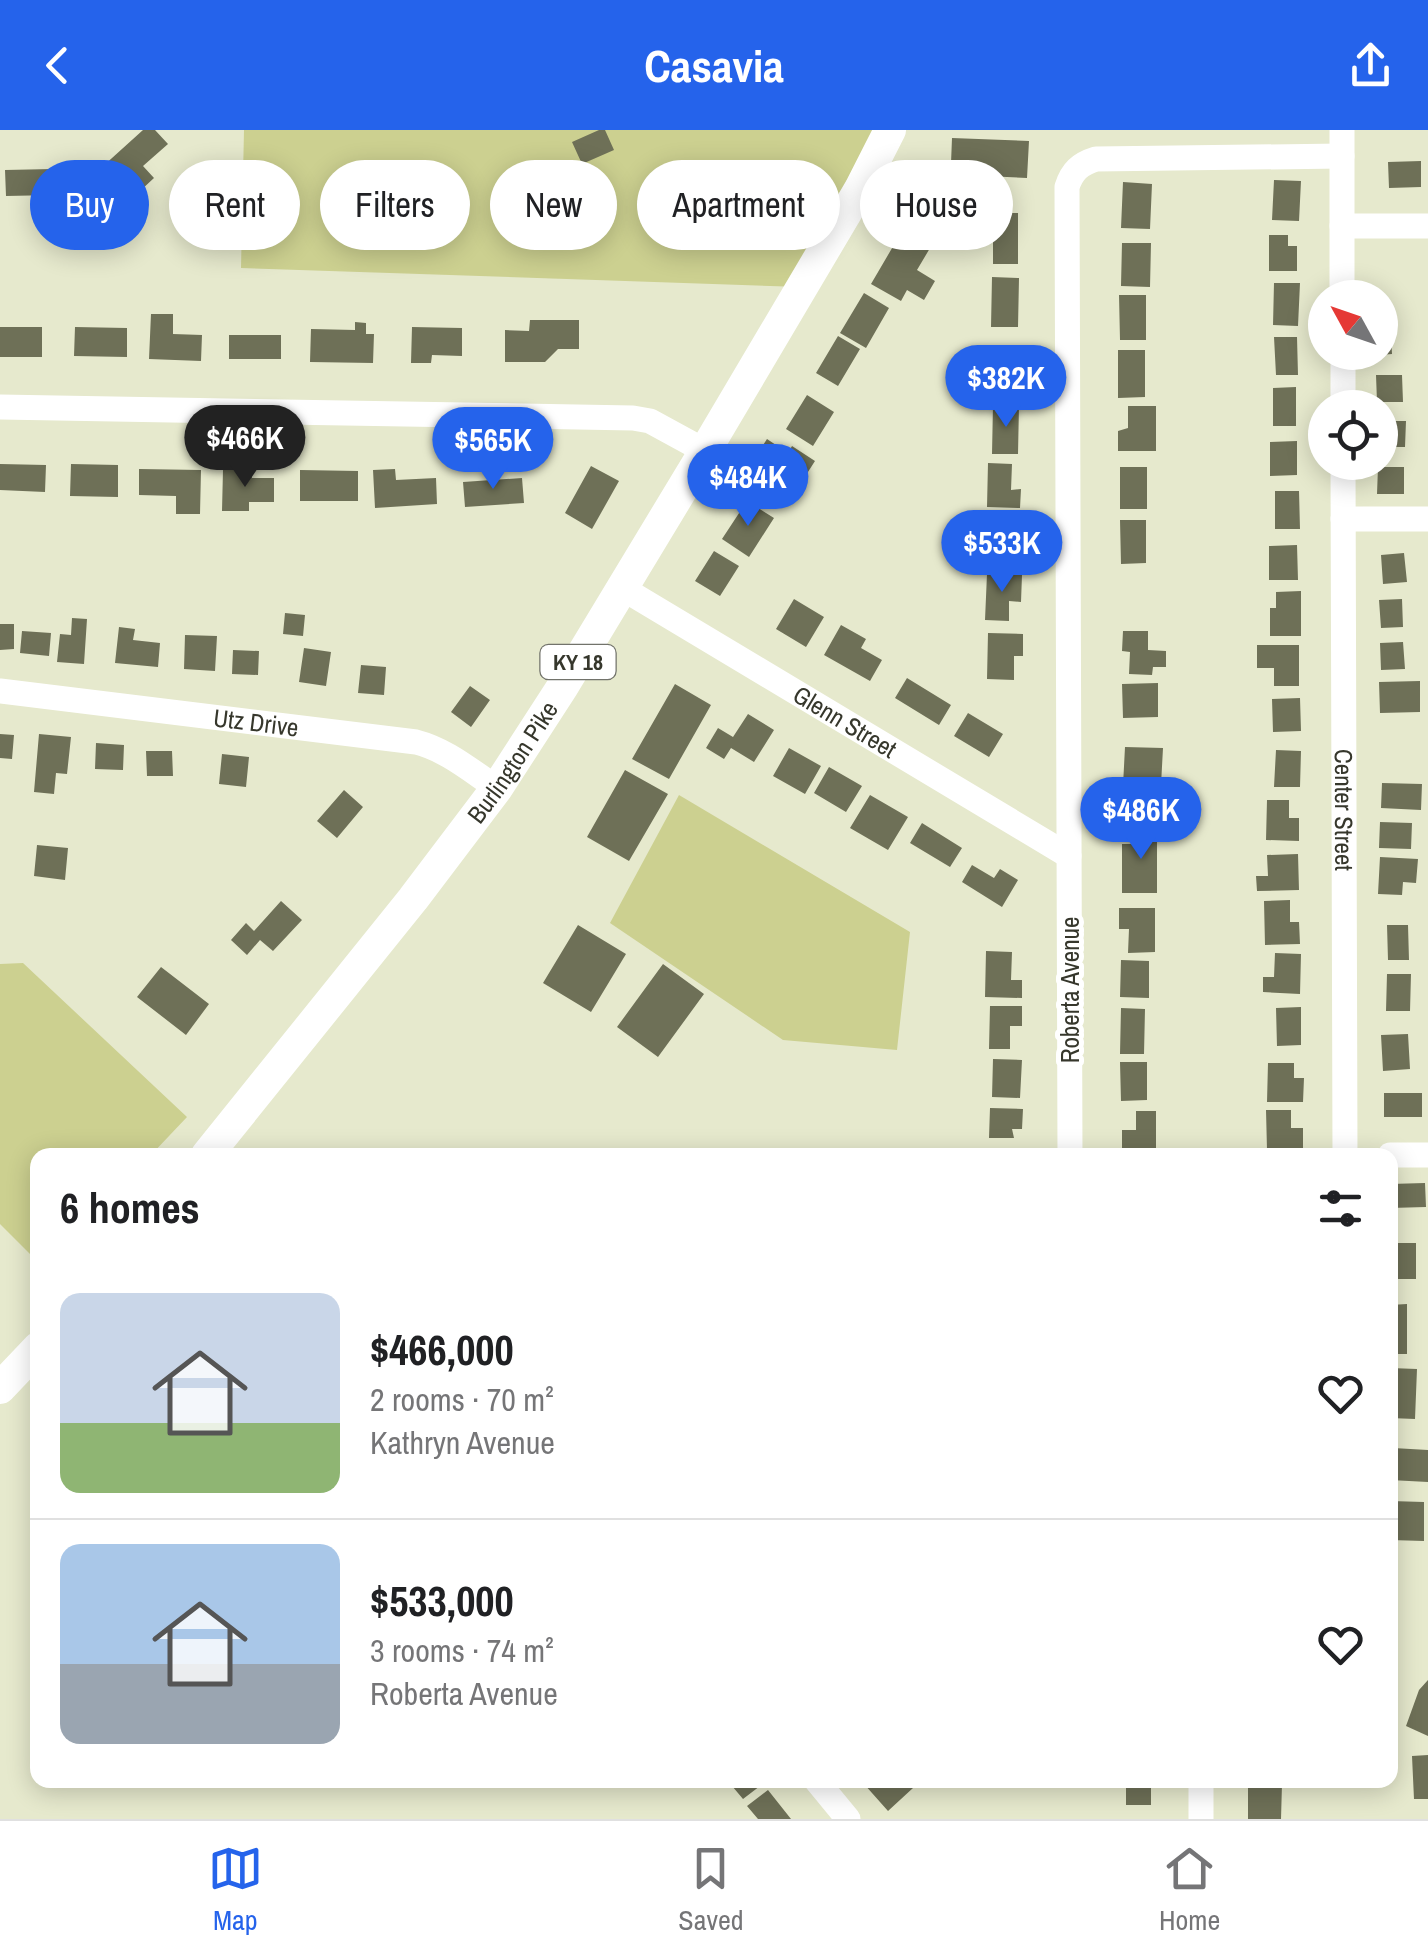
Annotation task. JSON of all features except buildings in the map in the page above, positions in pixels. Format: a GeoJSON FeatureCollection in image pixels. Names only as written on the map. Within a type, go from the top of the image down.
{"type":"FeatureCollection","features":[{"type":"Feature","properties":{"kind":"main road","name":"Burlington Pike"},"geometry":{"type":"LineString","coordinates":[[212,1148],[413,899],[496,788],[563,686],[705,451],[860,190],[890,130]]}},
{"type":"Feature","properties":{"kind":"main road"},"geometry":{"type":"LineString","coordinates":[[0,1388],[30,1356]]}},
{"type":"Feature","properties":{"kind":"street"},"geometry":{"type":"LineString","coordinates":[[1342,143],[1342,280]]}},
{"type":"Feature","properties":{"kind":"street","name":"Roberta Avenue"},"geometry":{"type":"LineString","coordinates":[[1070,1148],[1066,187],[1077,168],[1096,159],[1342,143]]}},
{"type":"Feature","properties":{"kind":"street"},"geometry":{"type":"LineString","coordinates":[[1342,226],[1428,226]]}},
{"type":"Feature","properties":{"kind":"street"},"geometry":{"type":"LineString","coordinates":[[0,407],[633,418],[650,422],[705,451]]}},
{"type":"Feature","properties":{"kind":"street","name":"Center Street"},"geometry":{"type":"LineString","coordinates":[[1343,480],[1346,1148]]}},
{"type":"Feature","properties":{"kind":"street"},"geometry":{"type":"LineString","coordinates":[[1343,519],[1428,520]]}},
{"type":"Feature","properties":{"kind":"street","name":"Glenn Street"},"geometry":{"type":"LineString","coordinates":[[622,588],[1070,856]]}},
{"type":"Feature","properties":{"kind":"street","name":"Utz Drive"},"geometry":{"type":"LineString","coordinates":[[0,691],[416,742],[446,753],[496,788]]}},
{"type":"Feature","properties":{"kind":"street"},"geometry":{"type":"LineString","coordinates":[[1398,1156],[1428,1156]]}},
{"type":"Feature","properties":{"kind":"street"},"geometry":{"type":"LineString","coordinates":[[823,1788],[848,1819]]}},
{"type":"Feature","properties":{"kind":"street"},"geometry":{"type":"LineString","coordinates":[[1201,1788],[1202,1819]]}},
{"type":"Feature","properties":{"kind":"green space"},"geometry":{"type":"Polygon","coordinates":[[[244,130],[890,130],[873,160],[860,160],[860,184],[840,219],[840,160],[637,160],[637,250],[823,250],[802,287],[241,268],[241,250],[300,250],[300,160],[243,160],[244,130]]]}},
{"type":"Feature","properties":{"kind":"green space"},"geometry":{"type":"Polygon","coordinates":[[[679,795],[910,932],[897,1050],[783,1040],[610,923],[679,795]]]}},
{"type":"Feature","properties":{"kind":"green space"},"geometry":{"type":"Polygon","coordinates":[[[23,963],[187,1117],[158,1148],[30,1148],[30,1254],[0,1224],[0,964],[23,963]]]}}]}
